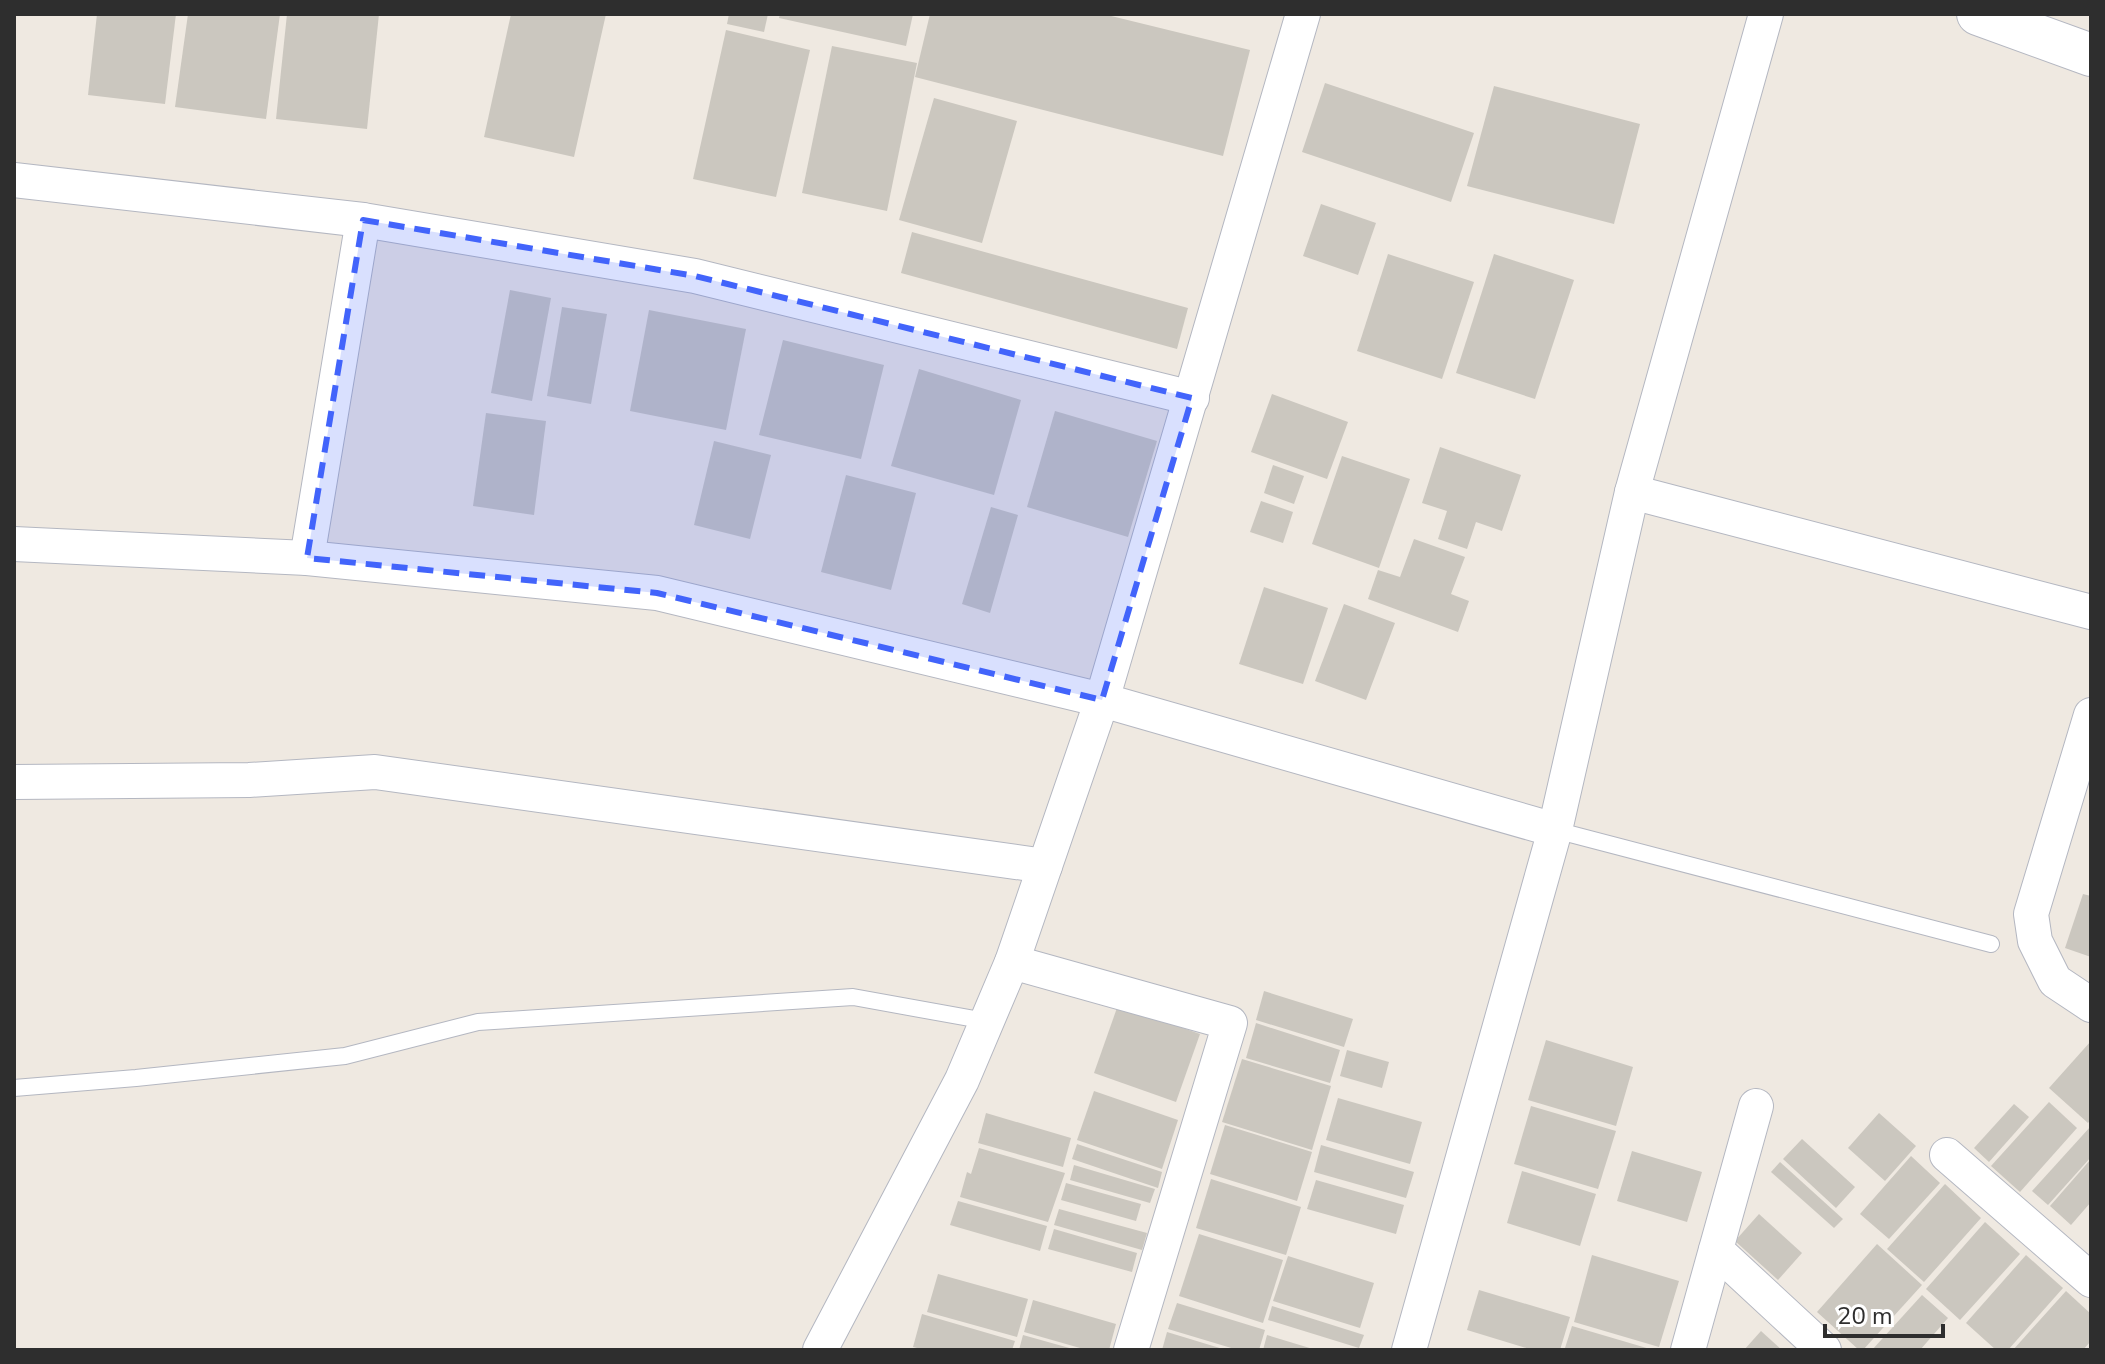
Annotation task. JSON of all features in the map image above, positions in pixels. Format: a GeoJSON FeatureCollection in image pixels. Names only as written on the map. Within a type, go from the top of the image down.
{"type":"FeatureCollection","features":[{"type":"Feature","properties":{"kind":"street"},"geometry":{"type":"LineString","coordinates":[[820,1350],[962,1080],[1012,962],[1102,700],[1303,14]]}},
{"type":"Feature","properties":{"kind":"street"},"geometry":{"type":"LineString","coordinates":[[1409,1350],[1555,830],[1632,492],[1766,14]]}},
{"type":"Feature","properties":{"kind":"street"},"geometry":{"type":"LineString","coordinates":[[1978,14],[2091,55]]}},
{"type":"Feature","properties":{"kind":"street"},"geometry":{"type":"LineString","coordinates":[[14,180],[363,220],[695,276],[1192,398]]}},
{"type":"Feature","properties":{"kind":"street"},"geometry":{"type":"LineString","coordinates":[[307,558],[363,220]]}},
{"type":"Feature","properties":{"kind":"street"},"geometry":{"type":"LineString","coordinates":[[1632,492],[2091,612]]}},
{"type":"Feature","properties":{"kind":"street"},"geometry":{"type":"LineString","coordinates":[[14,544],[307,558],[657,593],[1102,700],[1555,830]]}},
{"type":"Feature","properties":{"kind":"street"},"geometry":{"type":"LineString","coordinates":[[2091,715],[2031,914],[2035,941],[2055,981],[2091,1005]]}},
{"type":"Feature","properties":{"kind":"street"},"geometry":{"type":"LineString","coordinates":[[14,782],[249,780],[375,772],[1045,866]]}},
{"type":"Feature","properties":{"kind":"street"},"geometry":{"type":"LineString","coordinates":[[1012,962],[1230,1023],[1131,1350]]}},
{"type":"Feature","properties":{"kind":"street"},"geometry":{"type":"LineString","coordinates":[[1688,1350],[1756,1106]]}},
{"type":"Feature","properties":{"kind":"street"},"geometry":{"type":"LineString","coordinates":[[1947,1155],[2091,1280]]}},
{"type":"Feature","properties":{"kind":"street"},"geometry":{"type":"LineString","coordinates":[[1716,1250],[1824,1350]]}},
{"type":"Feature","properties":{"kind":"lane"},"geometry":{"type":"LineString","coordinates":[[1555,830],[1991,944]]}},
{"type":"Feature","properties":{"kind":"lane"},"geometry":{"type":"LineString","coordinates":[[14,1088],[345,1056],[478,1022],[853,997],[986,1021]]}},
{"type":"Feature","properties":{"kind":"highlighted area"},"geometry":{"type":"Polygon","coordinates":[[[363,220],[695,276],[1192,398],[1102,700],[657,593],[307,558],[363,220]]]}},
{"type":"Feature","properties":{"kind":"building"},"geometry":{"type":"Polygon","coordinates":[[[97,14],[176,14],[165,104],[88,95],[97,14]]]}},
{"type":"Feature","properties":{"kind":"building"},"geometry":{"type":"Polygon","coordinates":[[[188,14],[280,14],[266,119],[175,107],[188,14]]]}},
{"type":"Feature","properties":{"kind":"building"},"geometry":{"type":"Polygon","coordinates":[[[287,14],[379,14],[367,129],[276,119],[287,14]]]}},
{"type":"Feature","properties":{"kind":"building"},"geometry":{"type":"Polygon","coordinates":[[[511,14],[606,14],[574,157],[484,137],[511,14]]]}},
{"type":"Feature","properties":{"kind":"building"},"geometry":{"type":"Polygon","coordinates":[[[729,14],[768,14],[764,32],[727,24],[729,14]]]}},
{"type":"Feature","properties":{"kind":"building"},"geometry":{"type":"Polygon","coordinates":[[[780,14],[913,14],[906,46],[779,18],[780,14]]]}},
{"type":"Feature","properties":{"kind":"building"},"geometry":{"type":"Polygon","coordinates":[[[930,14],[1103,14],[1250,50],[1223,156],[915,77],[930,14]]]}},
{"type":"Feature","properties":{"kind":"building"},"geometry":{"type":"Polygon","coordinates":[[[726,30],[810,50],[776,197],[693,179],[726,30]]]}},
{"type":"Feature","properties":{"kind":"building"},"geometry":{"type":"Polygon","coordinates":[[[832,46],[917,63],[887,211],[802,193],[832,46]]]}},
{"type":"Feature","properties":{"kind":"building"},"geometry":{"type":"Polygon","coordinates":[[[1325,83],[1474,133],[1451,202],[1302,152],[1325,83]]]}},
{"type":"Feature","properties":{"kind":"building"},"geometry":{"type":"Polygon","coordinates":[[[1494,86],[1640,124],[1614,224],[1467,186],[1494,86]]]}},
{"type":"Feature","properties":{"kind":"building"},"geometry":{"type":"Polygon","coordinates":[[[934,98],[1017,121],[982,243],[899,220],[934,98]]]}},
{"type":"Feature","properties":{"kind":"building"},"geometry":{"type":"Polygon","coordinates":[[[1321,204],[1376,223],[1358,275],[1303,256],[1321,204]]]}},
{"type":"Feature","properties":{"kind":"building"},"geometry":{"type":"Polygon","coordinates":[[[912,232],[1188,308],[1177,349],[901,273],[912,232]]]}},
{"type":"Feature","properties":{"kind":"building"},"geometry":{"type":"Polygon","coordinates":[[[1388,254],[1474,282],[1442,379],[1357,351],[1388,254]]]}},
{"type":"Feature","properties":{"kind":"building"},"geometry":{"type":"Polygon","coordinates":[[[1494,254],[1574,280],[1535,399],[1456,373],[1494,254]]]}},
{"type":"Feature","properties":{"kind":"building"},"geometry":{"type":"Polygon","coordinates":[[[510,290],[551,298],[532,401],[491,393],[510,290]]]}},
{"type":"Feature","properties":{"kind":"building"},"geometry":{"type":"Polygon","coordinates":[[[562,307],[607,314],[591,404],[547,396],[562,307]]]}},
{"type":"Feature","properties":{"kind":"building"},"geometry":{"type":"Polygon","coordinates":[[[649,310],[746,329],[726,430],[630,411],[649,310]]]}},
{"type":"Feature","properties":{"kind":"building"},"geometry":{"type":"Polygon","coordinates":[[[783,340],[884,365],[861,459],[759,435],[783,340]]]}},
{"type":"Feature","properties":{"kind":"building"},"geometry":{"type":"Polygon","coordinates":[[[919,369],[1021,400],[994,495],[891,466],[919,369]]]}},
{"type":"Feature","properties":{"kind":"building"},"geometry":{"type":"Polygon","coordinates":[[[1272,394],[1348,422],[1327,479],[1251,452],[1272,394]]]}},
{"type":"Feature","properties":{"kind":"building"},"geometry":{"type":"Polygon","coordinates":[[[1055,411],[1157,441],[1128,537],[1027,507],[1055,411]]]}},
{"type":"Feature","properties":{"kind":"building"},"geometry":{"type":"Polygon","coordinates":[[[486,413],[546,421],[534,515],[473,506],[486,413]]]}},
{"type":"Feature","properties":{"kind":"building"},"geometry":{"type":"Polygon","coordinates":[[[714,441],[771,455],[750,539],[694,525],[714,441]]]}},
{"type":"Feature","properties":{"kind":"building"},"geometry":{"type":"Polygon","coordinates":[[[1440,447],[1521,475],[1502,531],[1476,522],[1467,549],[1438,539],[1447,511],[1422,503],[1440,447]]]}},
{"type":"Feature","properties":{"kind":"building"},"geometry":{"type":"Polygon","coordinates":[[[1342,456],[1410,479],[1379,568],[1312,544],[1342,456]]]}},
{"type":"Feature","properties":{"kind":"building"},"geometry":{"type":"Polygon","coordinates":[[[1273,465],[1304,476],[1294,504],[1264,493],[1273,465]]]}},
{"type":"Feature","properties":{"kind":"building"},"geometry":{"type":"Polygon","coordinates":[[[846,475],[916,493],[891,590],[821,572],[846,475]]]}},
{"type":"Feature","properties":{"kind":"building"},"geometry":{"type":"Polygon","coordinates":[[[1261,501],[1293,512],[1283,543],[1250,532],[1261,501]]]}},
{"type":"Feature","properties":{"kind":"building"},"geometry":{"type":"Polygon","coordinates":[[[991,507],[1018,515],[990,613],[962,604],[991,507]]]}},
{"type":"Feature","properties":{"kind":"building"},"geometry":{"type":"Polygon","coordinates":[[[1414,539],[1465,557],[1451,594],[1469,601],[1458,632],[1368,599],[1378,570],[1400,577],[1414,539]]]}},
{"type":"Feature","properties":{"kind":"building"},"geometry":{"type":"Polygon","coordinates":[[[1264,587],[1328,608],[1303,684],[1239,664],[1264,587]]]}},
{"type":"Feature","properties":{"kind":"building"},"geometry":{"type":"Polygon","coordinates":[[[1344,604],[1395,623],[1366,700],[1315,681],[1344,604]]]}},
{"type":"Feature","properties":{"kind":"building"},"geometry":{"type":"Polygon","coordinates":[[[2083,894],[2091,896],[2091,957],[2065,948],[2083,894]]]}},
{"type":"Feature","properties":{"kind":"building"},"geometry":{"type":"Polygon","coordinates":[[[1264,991],[1353,1019],[1344,1047],[1256,1020],[1264,991]]]}},
{"type":"Feature","properties":{"kind":"building"},"geometry":{"type":"Polygon","coordinates":[[[1118,1005],[1200,1034],[1176,1102],[1094,1073],[1118,1005]]]}},
{"type":"Feature","properties":{"kind":"building"},"geometry":{"type":"Polygon","coordinates":[[[1256,1023],[1340,1050],[1330,1083],[1246,1058],[1256,1023]]]}},
{"type":"Feature","properties":{"kind":"building"},"geometry":{"type":"Polygon","coordinates":[[[1546,1040],[1633,1067],[1616,1126],[1528,1100],[1546,1040]]]}},
{"type":"Feature","properties":{"kind":"building"},"geometry":{"type":"Polygon","coordinates":[[[2091,1041],[2091,1119],[2088,1123],[2049,1088],[2091,1041]]]}},
{"type":"Feature","properties":{"kind":"building"},"geometry":{"type":"Polygon","coordinates":[[[1347,1050],[1389,1062],[1382,1088],[1340,1076],[1347,1050]]]}},
{"type":"Feature","properties":{"kind":"building"},"geometry":{"type":"Polygon","coordinates":[[[1242,1059],[1331,1086],[1312,1150],[1222,1122],[1242,1059]]]}},
{"type":"Feature","properties":{"kind":"building"},"geometry":{"type":"Polygon","coordinates":[[[1094,1091],[1178,1120],[1162,1169],[1077,1140],[1094,1091]]]}},
{"type":"Feature","properties":{"kind":"building"},"geometry":{"type":"Polygon","coordinates":[[[1338,1098],[1422,1122],[1410,1164],[1326,1140],[1338,1098]]]}},
{"type":"Feature","properties":{"kind":"building"},"geometry":{"type":"Polygon","coordinates":[[[2049,1102],[2077,1128],[2020,1192],[1991,1166],[2049,1102]]]}},
{"type":"Feature","properties":{"kind":"building"},"geometry":{"type":"Polygon","coordinates":[[[2014,1104],[2029,1117],[1989,1162],[1974,1148],[2014,1104]]]}},
{"type":"Feature","properties":{"kind":"building"},"geometry":{"type":"Polygon","coordinates":[[[1531,1106],[1616,1131],[1598,1189],[1514,1164],[1531,1106]]]}},
{"type":"Feature","properties":{"kind":"building"},"geometry":{"type":"Polygon","coordinates":[[[986,1113],[1071,1138],[1063,1167],[978,1143],[986,1113]]]}},
{"type":"Feature","properties":{"kind":"building"},"geometry":{"type":"Polygon","coordinates":[[[1879,1113],[1916,1146],[1885,1181],[1848,1148],[1879,1113]]]}},
{"type":"Feature","properties":{"kind":"building"},"geometry":{"type":"Polygon","coordinates":[[[1225,1125],[1312,1152],[1297,1201],[1210,1174],[1225,1125]]]}},
{"type":"Feature","properties":{"kind":"building"},"geometry":{"type":"Polygon","coordinates":[[[2091,1126],[2091,1157],[2048,1205],[2032,1191],[2091,1126]]]}},
{"type":"Feature","properties":{"kind":"building"},"geometry":{"type":"Polygon","coordinates":[[[1802,1139],[1855,1187],[1836,1208],[1783,1159],[1802,1139]]]}},
{"type":"Feature","properties":{"kind":"building"},"geometry":{"type":"Polygon","coordinates":[[[1077,1144],[1162,1172],[1158,1188],[1072,1159],[1077,1144]]]}},
{"type":"Feature","properties":{"kind":"building"},"geometry":{"type":"Polygon","coordinates":[[[1321,1145],[1414,1172],[1406,1198],[1314,1172],[1321,1145]]]}},
{"type":"Feature","properties":{"kind":"building"},"geometry":{"type":"Polygon","coordinates":[[[979,1148],[1065,1173],[1048,1222],[960,1197],[967,1172],[971,1174],[979,1148]]]}},
{"type":"Feature","properties":{"kind":"building"},"geometry":{"type":"Polygon","coordinates":[[[1632,1151],[1702,1172],[1687,1222],[1617,1201],[1632,1151]]]}},
{"type":"Feature","properties":{"kind":"building"},"geometry":{"type":"Polygon","coordinates":[[[1911,1156],[1940,1183],[1889,1239],[1860,1214],[1911,1156]]]}},
{"type":"Feature","properties":{"kind":"building"},"geometry":{"type":"Polygon","coordinates":[[[2091,1159],[2091,1202],[2071,1225],[2050,1206],[2091,1159]]]}},
{"type":"Feature","properties":{"kind":"building"},"geometry":{"type":"Polygon","coordinates":[[[1780,1162],[1843,1219],[1834,1228],[1771,1172],[1780,1162]]]}},
{"type":"Feature","properties":{"kind":"building"},"geometry":{"type":"Polygon","coordinates":[[[1074,1165],[1155,1189],[1150,1203],[1070,1180],[1074,1165]]]}},
{"type":"Feature","properties":{"kind":"building"},"geometry":{"type":"Polygon","coordinates":[[[1522,1171],[1596,1194],[1580,1246],[1507,1223],[1522,1171]]]}},
{"type":"Feature","properties":{"kind":"building"},"geometry":{"type":"Polygon","coordinates":[[[1211,1179],[1301,1207],[1286,1255],[1196,1228],[1211,1179]]]}},
{"type":"Feature","properties":{"kind":"building"},"geometry":{"type":"Polygon","coordinates":[[[1316,1180],[1404,1205],[1396,1234],[1307,1209],[1316,1180]]]}},
{"type":"Feature","properties":{"kind":"building"},"geometry":{"type":"Polygon","coordinates":[[[1066,1183],[1141,1204],[1136,1221],[1061,1200],[1066,1183]]]}},
{"type":"Feature","properties":{"kind":"building"},"geometry":{"type":"Polygon","coordinates":[[[1945,1184],[1981,1218],[1924,1282],[1887,1249],[1945,1184]]]}},
{"type":"Feature","properties":{"kind":"building"},"geometry":{"type":"Polygon","coordinates":[[[958,1201],[1047,1226],[1040,1251],[950,1225],[958,1201]]]}},
{"type":"Feature","properties":{"kind":"building"},"geometry":{"type":"Polygon","coordinates":[[[1059,1209],[1147,1233],[1142,1250],[1054,1225],[1059,1209]]]}},
{"type":"Feature","properties":{"kind":"building"},"geometry":{"type":"Polygon","coordinates":[[[1759,1214],[1802,1253],[1778,1280],[1735,1241],[1759,1214]]]}},
{"type":"Feature","properties":{"kind":"building"},"geometry":{"type":"Polygon","coordinates":[[[1985,1222],[2020,1254],[1960,1320],[1926,1289],[1985,1222]]]}},
{"type":"Feature","properties":{"kind":"building"},"geometry":{"type":"Polygon","coordinates":[[[1054,1229],[1137,1253],[1132,1272],[1048,1249],[1054,1229]]]}},
{"type":"Feature","properties":{"kind":"building"},"geometry":{"type":"Polygon","coordinates":[[[1199,1234],[1283,1260],[1263,1323],[1179,1296],[1199,1234]]]}},
{"type":"Feature","properties":{"kind":"building"},"geometry":{"type":"Polygon","coordinates":[[[1877,1244],[1922,1285],[1863,1350],[1859,1350],[1817,1312],[1877,1244]]]}},
{"type":"Feature","properties":{"kind":"building"},"geometry":{"type":"Polygon","coordinates":[[[1592,1255],[1679,1281],[1659,1347],[1574,1322],[1592,1255]]]}},
{"type":"Feature","properties":{"kind":"building"},"geometry":{"type":"Polygon","coordinates":[[[2026,1255],[2063,1288],[2008,1350],[1996,1350],[1966,1323],[2026,1255]]]}},
{"type":"Feature","properties":{"kind":"building"},"geometry":{"type":"Polygon","coordinates":[[[1288,1256],[1374,1283],[1360,1328],[1273,1301],[1288,1256]]]}},
{"type":"Feature","properties":{"kind":"building"},"geometry":{"type":"Polygon","coordinates":[[[938,1274],[1028,1299],[1017,1337],[927,1312],[938,1274]]]}},
{"type":"Feature","properties":{"kind":"building"},"geometry":{"type":"Polygon","coordinates":[[[1479,1290],[1570,1317],[1560,1350],[1533,1350],[1467,1330],[1479,1290]]]}},
{"type":"Feature","properties":{"kind":"building"},"geometry":{"type":"Polygon","coordinates":[[[2066,1291],[2091,1314],[2091,1341],[2083,1350],[2013,1350],[2066,1291]]]}},
{"type":"Feature","properties":{"kind":"building"},"geometry":{"type":"Polygon","coordinates":[[[1922,1295],[1948,1318],[1920,1350],[1872,1350],[1922,1295]]]}},
{"type":"Feature","properties":{"kind":"building"},"geometry":{"type":"Polygon","coordinates":[[[1033,1300],[1116,1324],[1109,1350],[1087,1350],[1024,1332],[1033,1300]]]}},
{"type":"Feature","properties":{"kind":"building"},"geometry":{"type":"Polygon","coordinates":[[[1177,1303],[1265,1330],[1259,1350],[1238,1350],[1168,1329],[1177,1303]]]}},
{"type":"Feature","properties":{"kind":"building"},"geometry":{"type":"Polygon","coordinates":[[[1272,1306],[1364,1335],[1359,1348],[1268,1320],[1272,1306]]]}},
{"type":"Feature","properties":{"kind":"building"},"geometry":{"type":"Polygon","coordinates":[[[922,1314],[1015,1341],[1012,1350],[925,1350],[913,1347],[922,1314]]]}},
{"type":"Feature","properties":{"kind":"building"},"geometry":{"type":"Polygon","coordinates":[[[1572,1326],[1650,1349],[1650,1350],[1565,1348],[1572,1326]]]}},
{"type":"Feature","properties":{"kind":"building"},"geometry":{"type":"Polygon","coordinates":[[[1761,1331],[1782,1350],[1744,1350],[1761,1331]]]}},
{"type":"Feature","properties":{"kind":"building"},"geometry":{"type":"Polygon","coordinates":[[[1167,1332],[1223,1349],[1223,1350],[1162,1350],[1167,1332]]]}},
{"type":"Feature","properties":{"kind":"building"},"geometry":{"type":"Polygon","coordinates":[[[1023,1335],[1073,1349],[1073,1350],[1019,1350],[1023,1335]]]}},
{"type":"Feature","properties":{"kind":"building"},"geometry":{"type":"Polygon","coordinates":[[[1267,1335],[1313,1349],[1263,1350],[1267,1335]]]}}]}
